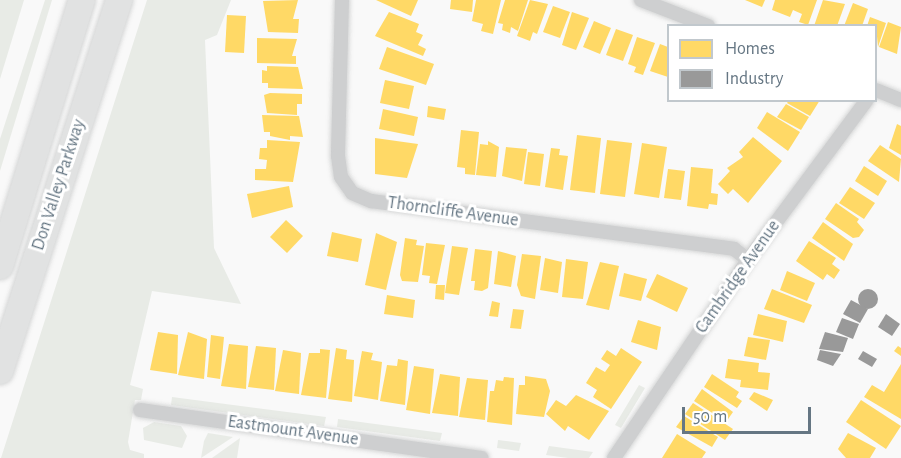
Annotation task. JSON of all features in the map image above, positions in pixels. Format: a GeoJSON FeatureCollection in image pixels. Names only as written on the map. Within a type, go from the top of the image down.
{"type":"FeatureCollection","features":[{"type":"Feature","properties":{"kind":"highway","name":"Don Valley Parkway"},"geometry":{"type":"LineString","coordinates":[[0,266],[81,0]]}},
{"type":"Feature","properties":{"kind":"highway","name":"Don Valley Parkway"},"geometry":{"type":"LineString","coordinates":[[0,370],[119,0]]}},
{"type":"Feature","properties":{"kind":"street","name":"Thorncliffe Avenue"},"geometry":{"type":"LineString","coordinates":[[342,0],[338,156],[340,177],[352,193],[371,201],[734,249],[748,260]]}},
{"type":"Feature","properties":{"kind":"street"},"geometry":{"type":"LineString","coordinates":[[641,0],[703,24]]}},
{"type":"Feature","properties":{"kind":"street"},"geometry":{"type":"LineString","coordinates":[[877,90],[901,100]]}},
{"type":"Feature","properties":{"kind":"street","name":"Cambridge Avenue"},"geometry":{"type":"LineString","coordinates":[[614,458],[748,260],[866,102]]}},
{"type":"Feature","properties":{"kind":"street","name":"Eastmount Avenue"},"geometry":{"type":"LineString","coordinates":[[140,410],[482,458]]}},
{"type":"Feature","properties":{"kind":"shaded area"},"geometry":{"type":"Polygon","coordinates":[[[0,0],[24,0],[0,79],[0,0]]]}},
{"type":"Feature","properties":{"kind":"shaded area"},"geometry":{"type":"Polygon","coordinates":[[[45,0],[52,0],[0,171],[0,139],[45,0]]]}},
{"type":"Feature","properties":{"kind":"shaded area"},"geometry":{"type":"Polygon","coordinates":[[[147,0],[231,0],[217,35],[205,40],[214,248],[241,304],[152,291],[130,385],[143,389],[141,400],[135,400],[128,442],[130,450],[144,454],[144,458],[1,458],[147,0]]]}},
{"type":"Feature","properties":{"kind":"shaded area"},"geometry":{"type":"Polygon","coordinates":[[[639,385],[645,388],[621,428],[615,425],[639,385]]]}},
{"type":"Feature","properties":{"kind":"shaded area"},"geometry":{"type":"Polygon","coordinates":[[[172,397],[326,417],[324,426],[171,405],[172,397]]]}},
{"type":"Feature","properties":{"kind":"shaded area"},"geometry":{"type":"Polygon","coordinates":[[[338,419],[442,433],[440,441],[337,427],[338,419]]]}},
{"type":"Feature","properties":{"kind":"shaded area"},"geometry":{"type":"Polygon","coordinates":[[[154,422],[181,426],[187,436],[182,448],[144,440],[143,428],[154,422]]]}},
{"type":"Feature","properties":{"kind":"shaded area"},"geometry":{"type":"Polygon","coordinates":[[[208,433],[233,437],[201,458],[204,441],[208,433]]]}},
{"type":"Feature","properties":{"kind":"shaded area"},"geometry":{"type":"Polygon","coordinates":[[[240,438],[237,458],[212,458],[240,438]]]}},
{"type":"Feature","properties":{"kind":"shaded area"},"geometry":{"type":"Polygon","coordinates":[[[498,440],[521,443],[519,451],[497,448],[498,440]]]}},
{"type":"Feature","properties":{"kind":"shaded area"},"geometry":{"type":"Polygon","coordinates":[[[549,446],[593,452],[589,458],[546,455],[549,446]]]}},
{"type":"Feature","properties":{"kind":"building: Homes"},"geometry":{"type":"Polygon","coordinates":[[[298,0],[293,19],[299,19],[298,33],[268,32],[263,1],[298,0]]]}},
{"type":"Feature","properties":{"kind":"building: Homes"},"geometry":{"type":"Polygon","coordinates":[[[376,0],[418,0],[411,16],[376,0]]]}},
{"type":"Feature","properties":{"kind":"building: Homes"},"geometry":{"type":"Polygon","coordinates":[[[451,0],[473,0],[472,12],[450,9],[451,0]]]}},
{"type":"Feature","properties":{"kind":"building: Homes"},"geometry":{"type":"Polygon","coordinates":[[[476,0],[501,0],[493,34],[481,31],[483,24],[472,21],[476,0]]]}},
{"type":"Feature","properties":{"kind":"building: Homes"},"geometry":{"type":"Polygon","coordinates":[[[505,0],[528,0],[518,31],[511,27],[510,33],[502,30],[503,24],[498,23],[505,0]]]}},
{"type":"Feature","properties":{"kind":"building: Homes"},"geometry":{"type":"Polygon","coordinates":[[[530,0],[548,4],[537,34],[533,32],[530,41],[517,36],[530,0]]]}},
{"type":"Feature","properties":{"kind":"building: Homes"},"geometry":{"type":"Polygon","coordinates":[[[745,0],[765,0],[762,7],[745,0]]]}},
{"type":"Feature","properties":{"kind":"building: Homes"},"geometry":{"type":"Polygon","coordinates":[[[775,0],[817,0],[808,24],[799,22],[802,14],[793,10],[790,17],[772,10],[775,0]]]}},
{"type":"Feature","properties":{"kind":"building: Homes"},"geometry":{"type":"Polygon","coordinates":[[[823,0],[845,4],[838,24],[815,24],[823,0]]]}},
{"type":"Feature","properties":{"kind":"building: Homes"},"geometry":{"type":"Polygon","coordinates":[[[853,3],[868,9],[863,24],[845,24],[853,3]]]}},
{"type":"Feature","properties":{"kind":"building: Homes"},"geometry":{"type":"Polygon","coordinates":[[[553,6],[570,12],[560,38],[543,32],[553,6]]]}},
{"type":"Feature","properties":{"kind":"building: Homes"},"geometry":{"type":"Polygon","coordinates":[[[389,12],[419,24],[416,32],[423,35],[418,45],[426,49],[423,56],[375,36],[389,12]]]}},
{"type":"Feature","properties":{"kind":"building: Homes"},"geometry":{"type":"Polygon","coordinates":[[[572,12],[589,18],[576,50],[562,45],[572,12]]]}},
{"type":"Feature","properties":{"kind":"building: Homes"},"geometry":{"type":"Polygon","coordinates":[[[227,15],[246,16],[244,53],[225,52],[227,15]]]}},
{"type":"Feature","properties":{"kind":"building: Homes"},"geometry":{"type":"Polygon","coordinates":[[[870,17],[886,23],[878,47],[877,24],[868,24],[870,17]]]}},
{"type":"Feature","properties":{"kind":"building: Homes"},"geometry":{"type":"Polygon","coordinates":[[[594,21],[611,28],[600,54],[583,47],[594,21]]]}},
{"type":"Feature","properties":{"kind":"building: Homes"},"geometry":{"type":"Polygon","coordinates":[[[888,22],[901,27],[897,54],[879,47],[888,22]]]}},
{"type":"Feature","properties":{"kind":"building: Homes"},"geometry":{"type":"Polygon","coordinates":[[[616,29],[633,35],[623,61],[606,55],[616,29]]]}},
{"type":"Feature","properties":{"kind":"building: Homes"},"geometry":{"type":"Polygon","coordinates":[[[637,37],[655,43],[643,75],[634,72],[636,67],[628,64],[637,37]]]}},
{"type":"Feature","properties":{"kind":"building: Homes"},"geometry":{"type":"Polygon","coordinates":[[[257,38],[297,39],[292,56],[296,56],[296,64],[257,63],[257,38]]]}},
{"type":"Feature","properties":{"kind":"building: Homes"},"geometry":{"type":"Polygon","coordinates":[[[660,44],[667,47],[667,77],[650,71],[660,44]]]}},
{"type":"Feature","properties":{"kind":"building: Homes"},"geometry":{"type":"Polygon","coordinates":[[[387,47],[434,64],[426,85],[379,69],[387,47]]]}},
{"type":"Feature","properties":{"kind":"building: Homes"},"geometry":{"type":"Polygon","coordinates":[[[267,66],[298,67],[303,89],[268,88],[268,83],[262,83],[262,70],[267,71],[267,66]]]}},
{"type":"Feature","properties":{"kind":"building: Homes"},"geometry":{"type":"Polygon","coordinates":[[[385,80],[414,86],[409,109],[380,103],[385,80]]]}},
{"type":"Feature","properties":{"kind":"building: Homes"},"geometry":{"type":"Polygon","coordinates":[[[270,93],[302,94],[302,104],[297,104],[297,115],[267,113],[264,95],[270,93]]]}},
{"type":"Feature","properties":{"kind":"building: Homes"},"geometry":{"type":"Polygon","coordinates":[[[788,102],[819,102],[810,116],[788,102]]]}},
{"type":"Feature","properties":{"kind":"building: Homes"},"geometry":{"type":"Polygon","coordinates":[[[786,104],[809,117],[801,130],[777,117],[786,104]]]}},
{"type":"Feature","properties":{"kind":"building: Homes"},"geometry":{"type":"Polygon","coordinates":[[[428,106],[446,109],[444,120],[427,117],[428,106]]]}},
{"type":"Feature","properties":{"kind":"building: Homes"},"geometry":{"type":"Polygon","coordinates":[[[383,109],[418,117],[414,136],[379,129],[383,109]]]}},
{"type":"Feature","properties":{"kind":"building: Homes"},"geometry":{"type":"Polygon","coordinates":[[[767,112],[800,132],[788,151],[757,128],[767,112]]]}},
{"type":"Feature","properties":{"kind":"building: Homes"},"geometry":{"type":"Polygon","coordinates":[[[262,115],[299,116],[303,137],[290,136],[290,140],[270,136],[270,132],[264,132],[262,115]]]}},
{"type":"Feature","properties":{"kind":"building: Homes"},"geometry":{"type":"Polygon","coordinates":[[[897,124],[901,126],[901,155],[889,148],[897,124]]]}},
{"type":"Feature","properties":{"kind":"building: Homes"},"geometry":{"type":"Polygon","coordinates":[[[461,130],[479,132],[475,175],[465,174],[465,168],[457,167],[461,130]]]}},
{"type":"Feature","properties":{"kind":"building: Homes"},"geometry":{"type":"Polygon","coordinates":[[[577,135],[601,138],[595,193],[570,190],[577,135]]]}},
{"type":"Feature","properties":{"kind":"building: Homes"},"geometry":{"type":"Polygon","coordinates":[[[753,137],[782,161],[748,203],[733,189],[728,194],[718,184],[730,171],[727,168],[743,157],[739,152],[753,137]]]}},
{"type":"Feature","properties":{"kind":"building: Homes"},"geometry":{"type":"Polygon","coordinates":[[[375,138],[418,144],[407,178],[375,174],[375,138]]]}},
{"type":"Feature","properties":{"kind":"building: Homes"},"geometry":{"type":"Polygon","coordinates":[[[267,140],[300,142],[293,182],[255,180],[255,169],[266,169],[267,160],[259,159],[260,148],[267,148],[267,140]]]}},
{"type":"Feature","properties":{"kind":"building: Homes"},"geometry":{"type":"Polygon","coordinates":[[[607,140],[632,143],[625,197],[600,194],[607,140]]]}},
{"type":"Feature","properties":{"kind":"building: Homes"},"geometry":{"type":"Polygon","coordinates":[[[488,141],[499,147],[496,177],[476,175],[480,144],[488,145],[488,141]]]}},
{"type":"Feature","properties":{"kind":"building: Homes"},"geometry":{"type":"Polygon","coordinates":[[[642,143],[667,147],[659,198],[634,194],[642,143]]]}},
{"type":"Feature","properties":{"kind":"building: Homes"},"geometry":{"type":"Polygon","coordinates":[[[880,145],[901,159],[899,182],[868,161],[880,145]]]}},
{"type":"Feature","properties":{"kind":"building: Homes"},"geometry":{"type":"Polygon","coordinates":[[[506,147],[527,149],[522,181],[502,176],[506,147]]]}},
{"type":"Feature","properties":{"kind":"building: Homes"},"geometry":{"type":"Polygon","coordinates":[[[551,148],[560,149],[559,155],[568,156],[563,190],[545,187],[551,148]]]}},
{"type":"Feature","properties":{"kind":"building: Homes"},"geometry":{"type":"Polygon","coordinates":[[[528,152],[544,154],[540,186],[524,184],[528,152]]]}},
{"type":"Feature","properties":{"kind":"building: Homes"},"geometry":{"type":"Polygon","coordinates":[[[864,166],[887,181],[878,196],[855,181],[864,166]]]}},
{"type":"Feature","properties":{"kind":"building: Homes"},"geometry":{"type":"Polygon","coordinates":[[[691,167],[713,169],[711,193],[718,194],[717,205],[709,204],[708,209],[687,206],[691,167]]]}},
{"type":"Feature","properties":{"kind":"building: Homes"},"geometry":{"type":"Polygon","coordinates":[[[668,169],[685,171],[681,200],[664,198],[668,169]]]}},
{"type":"Feature","properties":{"kind":"building: Homes"},"geometry":{"type":"Polygon","coordinates":[[[289,186],[293,207],[252,218],[247,194],[289,186]]]}},
{"type":"Feature","properties":{"kind":"building: Homes"},"geometry":{"type":"Polygon","coordinates":[[[850,187],[875,203],[864,219],[839,203],[850,187]]]}},
{"type":"Feature","properties":{"kind":"building: Homes"},"geometry":{"type":"Polygon","coordinates":[[[836,203],[859,219],[857,222],[864,230],[859,237],[853,238],[825,219],[836,203]]]}},
{"type":"Feature","properties":{"kind":"building: Homes"},"geometry":{"type":"Polygon","coordinates":[[[286,220],[303,236],[287,253],[270,237],[286,220]]]}},
{"type":"Feature","properties":{"kind":"building: Homes"},"geometry":{"type":"Polygon","coordinates":[[[823,222],[853,244],[844,261],[812,238],[823,222]]]}},
{"type":"Feature","properties":{"kind":"building: Homes"},"geometry":{"type":"Polygon","coordinates":[[[332,232],[362,239],[358,262],[327,256],[332,232]]]}},
{"type":"Feature","properties":{"kind":"building: Homes"},"geometry":{"type":"Polygon","coordinates":[[[376,233],[397,242],[386,290],[365,285],[376,233]]]}},
{"type":"Feature","properties":{"kind":"building: Homes"},"geometry":{"type":"Polygon","coordinates":[[[405,238],[417,240],[416,245],[424,246],[418,282],[402,281],[400,275],[405,238]]]}},
{"type":"Feature","properties":{"kind":"building: Homes"},"geometry":{"type":"Polygon","coordinates":[[[809,241],[836,258],[832,264],[840,270],[834,279],[827,274],[823,280],[796,261],[809,241]]]}},
{"type":"Feature","properties":{"kind":"building: Homes"},"geometry":{"type":"Polygon","coordinates":[[[426,243],[445,245],[437,284],[429,283],[430,276],[422,275],[426,243]]]}},
{"type":"Feature","properties":{"kind":"building: Homes"},"geometry":{"type":"Polygon","coordinates":[[[452,246],[468,248],[459,295],[445,293],[452,246]]]}},
{"type":"Feature","properties":{"kind":"building: Homes"},"geometry":{"type":"Polygon","coordinates":[[[475,249],[492,251],[488,288],[482,291],[474,290],[475,281],[471,281],[475,249]]]}},
{"type":"Feature","properties":{"kind":"building: Homes"},"geometry":{"type":"Polygon","coordinates":[[[498,251],[516,256],[511,287],[494,284],[498,251]]]}},
{"type":"Feature","properties":{"kind":"building: Homes"},"geometry":{"type":"Polygon","coordinates":[[[522,254],[541,256],[535,299],[521,296],[517,285],[522,254]]]}},
{"type":"Feature","properties":{"kind":"building: Homes"},"geometry":{"type":"Polygon","coordinates":[[[545,258],[562,262],[558,293],[540,290],[545,258]]]}},
{"type":"Feature","properties":{"kind":"building: Homes"},"geometry":{"type":"Polygon","coordinates":[[[566,259],[588,262],[583,299],[562,297],[566,259]]]}},
{"type":"Feature","properties":{"kind":"building: Homes"},"geometry":{"type":"Polygon","coordinates":[[[600,262],[619,266],[609,310],[586,305],[600,262]]]}},
{"type":"Feature","properties":{"kind":"building: Homes"},"geometry":{"type":"Polygon","coordinates":[[[787,271],[815,283],[807,301],[780,290],[787,271]]]}},
{"type":"Feature","properties":{"kind":"building: Homes"},"geometry":{"type":"Polygon","coordinates":[[[624,273],[647,279],[641,301],[619,296],[624,273]]]}},
{"type":"Feature","properties":{"kind":"building: Homes"},"geometry":{"type":"Polygon","coordinates":[[[657,274],[688,288],[677,312],[646,297],[657,274]]]}},
{"type":"Feature","properties":{"kind":"building: Homes"},"geometry":{"type":"Polygon","coordinates":[[[436,285],[445,285],[444,300],[435,299],[436,285]]]}},
{"type":"Feature","properties":{"kind":"building: Homes"},"geometry":{"type":"Polygon","coordinates":[[[772,289],[812,305],[804,323],[764,309],[772,289]]]}},
{"type":"Feature","properties":{"kind":"building: Homes"},"geometry":{"type":"Polygon","coordinates":[[[387,295],[415,300],[413,318],[384,314],[387,295]]]}},
{"type":"Feature","properties":{"kind":"building: Homes"},"geometry":{"type":"Polygon","coordinates":[[[492,301],[500,303],[498,317],[489,316],[492,301]]]}},
{"type":"Feature","properties":{"kind":"building: Homes"},"geometry":{"type":"Polygon","coordinates":[[[513,309],[524,310],[521,329],[510,328],[513,309]]]}},
{"type":"Feature","properties":{"kind":"building: Homes"},"geometry":{"type":"Polygon","coordinates":[[[758,314],[787,321],[783,342],[753,335],[758,314]]]}},
{"type":"Feature","properties":{"kind":"building: Homes"},"geometry":{"type":"Polygon","coordinates":[[[638,320],[661,327],[657,350],[631,342],[638,320]]]}},
{"type":"Feature","properties":{"kind":"building: Homes"},"geometry":{"type":"Polygon","coordinates":[[[158,332],[178,335],[177,374],[150,370],[158,332]]]}},
{"type":"Feature","properties":{"kind":"building: Homes"},"geometry":{"type":"Polygon","coordinates":[[[188,332],[207,339],[204,379],[178,375],[188,332]]]}},
{"type":"Feature","properties":{"kind":"building: Homes"},"geometry":{"type":"Polygon","coordinates":[[[211,335],[224,337],[220,379],[207,377],[211,335]]]}},
{"type":"Feature","properties":{"kind":"building: Homes"},"geometry":{"type":"Polygon","coordinates":[[[748,337],[770,340],[766,360],[744,356],[748,337]]]}},
{"type":"Feature","properties":{"kind":"building: Homes"},"geometry":{"type":"Polygon","coordinates":[[[229,344],[248,346],[246,389],[221,386],[229,344]]]}},
{"type":"Feature","properties":{"kind":"building: Homes"},"geometry":{"type":"Polygon","coordinates":[[[256,346],[276,348],[274,390],[248,387],[256,346]]]}},
{"type":"Feature","properties":{"kind":"building: Homes"},"geometry":{"type":"Polygon","coordinates":[[[898,346],[901,348],[901,356],[894,351],[898,346]]]}},
{"type":"Feature","properties":{"kind":"building: Homes"},"geometry":{"type":"Polygon","coordinates":[[[336,348],[347,350],[346,359],[354,360],[352,402],[328,399],[336,348]]]}},
{"type":"Feature","properties":{"kind":"building: Homes"},"geometry":{"type":"Polygon","coordinates":[[[621,348],[642,362],[611,409],[593,397],[597,390],[586,383],[596,367],[605,372],[610,365],[601,359],[607,350],[616,356],[621,348]]]}},
{"type":"Feature","properties":{"kind":"building: Homes"},"geometry":{"type":"Polygon","coordinates":[[[320,349],[330,350],[326,398],[301,395],[309,353],[320,353],[320,349]]]}},
{"type":"Feature","properties":{"kind":"building: Homes"},"geometry":{"type":"Polygon","coordinates":[[[283,350],[301,353],[299,394],[275,391],[283,350]]]}},
{"type":"Feature","properties":{"kind":"building: Homes"},"geometry":{"type":"Polygon","coordinates":[[[362,351],[373,353],[371,360],[382,362],[378,400],[354,396],[362,351]]]}},
{"type":"Feature","properties":{"kind":"building: Homes"},"geometry":{"type":"Polygon","coordinates":[[[398,359],[408,361],[405,405],[380,401],[387,365],[397,366],[398,359]]]}},
{"type":"Feature","properties":{"kind":"building: Homes"},"geometry":{"type":"Polygon","coordinates":[[[728,359],[759,363],[758,372],[770,373],[768,390],[740,387],[741,380],[725,378],[728,359]]]}},
{"type":"Feature","properties":{"kind":"building: Homes"},"geometry":{"type":"Polygon","coordinates":[[[901,364],[901,419],[864,397],[872,385],[884,392],[901,364]]]}},
{"type":"Feature","properties":{"kind":"building: Homes"},"geometry":{"type":"Polygon","coordinates":[[[414,366],[434,369],[430,414],[406,410],[414,366]]]}},
{"type":"Feature","properties":{"kind":"building: Homes"},"geometry":{"type":"Polygon","coordinates":[[[440,374],[460,377],[458,416],[432,413],[440,374]]]}},
{"type":"Feature","properties":{"kind":"building: Homes"},"geometry":{"type":"Polygon","coordinates":[[[712,374],[739,392],[736,397],[742,401],[737,408],[704,387],[712,374]]]}},
{"type":"Feature","properties":{"kind":"building: Homes"},"geometry":{"type":"Polygon","coordinates":[[[525,376],[546,379],[550,391],[544,417],[516,414],[519,385],[525,385],[525,376]]]}},
{"type":"Feature","properties":{"kind":"building: Homes"},"geometry":{"type":"Polygon","coordinates":[[[504,377],[514,378],[512,425],[487,422],[490,391],[494,391],[496,380],[503,381],[504,377]]]}},
{"type":"Feature","properties":{"kind":"building: Homes"},"geometry":{"type":"Polygon","coordinates":[[[467,378],[488,380],[485,420],[459,417],[467,378]]]}},
{"type":"Feature","properties":{"kind":"building: Homes"},"geometry":{"type":"Polygon","coordinates":[[[702,389],[733,412],[726,422],[694,401],[702,389]]]}},
{"type":"Feature","properties":{"kind":"building: Homes"},"geometry":{"type":"Polygon","coordinates":[[[754,392],[773,400],[767,411],[749,399],[754,392]]]}},
{"type":"Feature","properties":{"kind":"building: Homes"},"geometry":{"type":"Polygon","coordinates":[[[576,395],[609,411],[589,440],[568,426],[565,431],[546,414],[556,400],[566,406],[576,395]]]}},
{"type":"Feature","properties":{"kind":"building: Homes"},"geometry":{"type":"Polygon","coordinates":[[[861,400],[901,426],[886,449],[846,422],[861,400]]]}},
{"type":"Feature","properties":{"kind":"building: Homes"},"geometry":{"type":"Polygon","coordinates":[[[693,403],[733,429],[725,440],[685,414],[693,403]]]}},
{"type":"Feature","properties":{"kind":"building: Homes"},"geometry":{"type":"Polygon","coordinates":[[[684,416],[718,437],[712,447],[676,427],[684,416]]]}},
{"type":"Feature","properties":{"kind":"building: Homes"},"geometry":{"type":"Polygon","coordinates":[[[848,433],[876,448],[870,458],[846,458],[838,449],[848,433]]]}},
{"type":"Feature","properties":{"kind":"building: Homes"},"geometry":{"type":"Polygon","coordinates":[[[677,434],[706,452],[702,458],[662,458],[677,434]]]}},
{"type":"Feature","properties":{"kind":"building: Industry"},"geometry":{"type":"Polygon","coordinates":[[[868,289],[875,292],[878,299],[875,306],[868,309],[861,306],[858,299],[861,292],[868,289]]]}},
{"type":"Feature","properties":{"kind":"building: Industry"},"geometry":{"type":"Polygon","coordinates":[[[851,300],[868,309],[860,323],[843,314],[851,300]]]}},
{"type":"Feature","properties":{"kind":"building: Industry"},"geometry":{"type":"Polygon","coordinates":[[[886,314],[900,324],[892,336],[878,327],[886,314]]]}},
{"type":"Feature","properties":{"kind":"building: Industry"},"geometry":{"type":"Polygon","coordinates":[[[842,318],[859,324],[853,339],[836,332],[842,318]]]}},
{"type":"Feature","properties":{"kind":"building: Industry"},"geometry":{"type":"Polygon","coordinates":[[[825,332],[848,338],[843,352],[819,349],[825,332]]]}},
{"type":"Feature","properties":{"kind":"building: Industry"},"geometry":{"type":"Polygon","coordinates":[[[820,350],[841,354],[833,366],[817,360],[820,350]]]}},
{"type":"Feature","properties":{"kind":"building: Industry"},"geometry":{"type":"Polygon","coordinates":[[[863,351],[877,359],[872,367],[858,359],[863,351]]]}}]}
